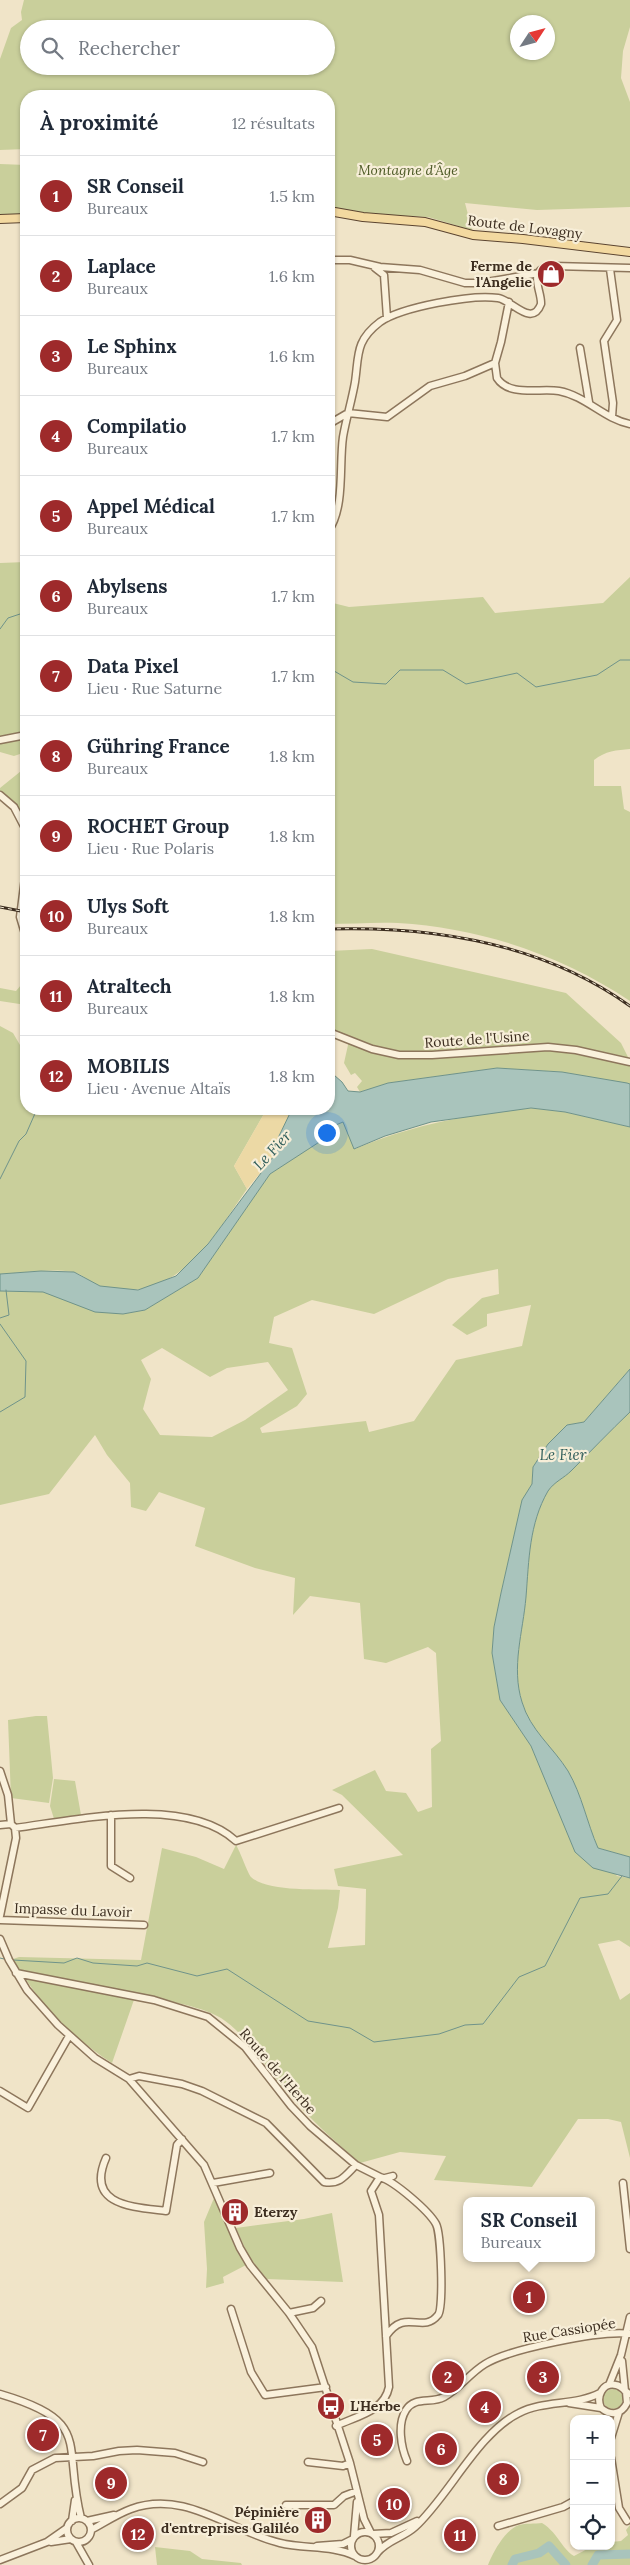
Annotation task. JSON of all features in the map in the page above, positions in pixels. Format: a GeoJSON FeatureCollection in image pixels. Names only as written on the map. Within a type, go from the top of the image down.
{"type":"FeatureCollection","features":[{"type":"Feature","properties":{"kind":"main road","name":"Route de Lovagny"},"geometry":{"type":"LineString","coordinates":[[335,212],[372,218],[425,222],[473,235],[523,238],[630,252]]}},
{"type":"Feature","properties":{"kind":"main road"},"geometry":{"type":"LineString","coordinates":[[0,218],[20,218]]}},
{"type":"Feature","properties":{"kind":"street"},"geometry":{"type":"LineString","coordinates":[[335,260],[350,260],[372,265],[420,270],[446,279],[471,284],[539,273],[550,266],[630,268]]}},
{"type":"Feature","properties":{"kind":"street"},"geometry":{"type":"LineString","coordinates":[[372,265],[384,276],[387,318]]}},
{"type":"Feature","properties":{"kind":"street"},"geometry":{"type":"LineString","coordinates":[[610,269],[617,320],[604,341],[613,403],[612,417]]}},
{"type":"Feature","properties":{"kind":"street"},"geometry":{"type":"LineString","coordinates":[[335,514],[341,476],[342,442],[355,381],[358,349],[365,337],[387,318],[437,303],[490,298],[508,302],[526,314],[537,311],[542,301],[536,286],[539,273]]}},
{"type":"Feature","properties":{"kind":"street"},"geometry":{"type":"LineString","coordinates":[[508,302],[502,342],[495,363],[497,378],[506,386],[562,392],[589,402],[612,417],[630,424]]}},
{"type":"Feature","properties":{"kind":"street"},"geometry":{"type":"LineString","coordinates":[[580,348],[589,402]]}},
{"type":"Feature","properties":{"kind":"street"},"geometry":{"type":"LineString","coordinates":[[335,421],[348,413],[387,417],[430,386],[465,376],[495,363]]}},
{"type":"Feature","properties":{"kind":"street"},"geometry":{"type":"LineString","coordinates":[[0,740],[20,736]]}},
{"type":"Feature","properties":{"kind":"street"},"geometry":{"type":"LineString","coordinates":[[0,795],[14,807],[20,818]]}},
{"type":"Feature","properties":{"kind":"street","name":"Route de l'Usine"},"geometry":{"type":"LineString","coordinates":[[335,1034],[394,1055],[432,1056],[548,1047],[576,1050],[630,1062]]}},
{"type":"Feature","properties":{"kind":"street"},"geometry":{"type":"LineString","coordinates":[[0,1771],[8,1795],[16,1838],[0,1918]]}},
{"type":"Feature","properties":{"kind":"street"},"geometry":{"type":"LineString","coordinates":[[0,1825],[13,1826],[111,1815],[162,1816],[197,1821],[215,1828],[236,1842],[339,1808]]}},
{"type":"Feature","properties":{"kind":"street"},"geometry":{"type":"LineString","coordinates":[[111,1815],[111,1866],[130,1878]]}},
{"type":"Feature","properties":{"kind":"street","name":"Impasse du Lavoir"},"geometry":{"type":"LineString","coordinates":[[0,1918],[144,1925]]}},
{"type":"Feature","properties":{"kind":"street"},"geometry":{"type":"LineString","coordinates":[[0,1939],[16,1973],[27,1990],[69,2036],[95,2058],[129,2078],[204,2165],[214,2183],[240,2248],[250,2264],[289,2312],[312,2347],[336,2426],[350,2463],[364,2519],[379,2543],[374,2565]]}},
{"type":"Feature","properties":{"kind":"street","name":"Route de l'Herbe"},"geometry":{"type":"LineString","coordinates":[[16,1973],[154,2000],[208,2017],[245,2047],[310,2126],[356,2165],[383,2178],[418,2205],[435,2223],[440,2271],[441,2310],[438,2316],[427,2323],[406,2320],[391,2328]]}},
{"type":"Feature","properties":{"kind":"street"},"geometry":{"type":"LineString","coordinates":[[0,2091],[28,2108],[69,2036]]}},
{"type":"Feature","properties":{"kind":"street"},"geometry":{"type":"LineString","coordinates":[[129,2078],[139,2076],[182,2084],[202,2091],[266,2123],[324,2182],[331,2183],[341,2180],[356,2165]]}},
{"type":"Feature","properties":{"kind":"street"},"geometry":{"type":"LineString","coordinates":[[106,2158],[101,2180],[104,2190],[110,2198],[122,2205],[166,2211],[177,2145],[182,2139]]}},
{"type":"Feature","properties":{"kind":"street"},"geometry":{"type":"LineString","coordinates":[[214,2183],[270,2172]]}},
{"type":"Feature","properties":{"kind":"street"},"geometry":{"type":"LineString","coordinates":[[336,2426],[376,2408],[386,2398],[389,2387],[379,2215],[371,2191],[383,2178],[393,2176]]}},
{"type":"Feature","properties":{"kind":"street"},"geometry":{"type":"LineString","coordinates":[[623,2183],[630,2249]]}},
{"type":"Feature","properties":{"kind":"street"},"geometry":{"type":"LineString","coordinates":[[289,2312],[314,2308],[321,2300]]}},
{"type":"Feature","properties":{"kind":"street"},"geometry":{"type":"LineString","coordinates":[[232,2309],[252,2372],[265,2395],[326,2388]]}},
{"type":"Feature","properties":{"kind":"street"},"geometry":{"type":"LineString","coordinates":[[72,2520],[84,2520],[118,2514],[145,2505],[184,2505],[198,2509],[256,2536],[288,2546],[343,2552],[359,2560],[368,2560],[388,2542],[411,2531],[499,2426],[519,2412],[563,2403],[600,2392],[609,2385],[629,2334],[630,2317]]}},
{"type":"Feature","properties":{"kind":"street"},"geometry":{"type":"LineString","coordinates":[[384,2319],[391,2328],[386,2336]]}},
{"type":"Feature","properties":{"kind":"street","name":"Rue Cassiopée"},"geometry":{"type":"LineString","coordinates":[[407,2461],[403,2452],[401,2428],[404,2412],[411,2404],[423,2400],[439,2400],[447,2396],[474,2371],[509,2353],[531,2346],[629,2334]]}},
{"type":"Feature","properties":{"kind":"street"},"geometry":{"type":"LineString","coordinates":[[615,2430],[627,2403],[622,2355]]}},
{"type":"Feature","properties":{"kind":"street"},"geometry":{"type":"LineString","coordinates":[[609,2385],[616,2385],[627,2392]]}},
{"type":"Feature","properties":{"kind":"street"},"geometry":{"type":"LineString","coordinates":[[600,2392],[599,2398],[605,2413]]}},
{"type":"Feature","properties":{"kind":"street"},"geometry":{"type":"LineString","coordinates":[[0,2394],[44,2409],[56,2418],[70,2439],[74,2457],[76,2497],[72,2520],[67,2528],[47,2542],[0,2560]]}},
{"type":"Feature","properties":{"kind":"street"},"geometry":{"type":"LineString","coordinates":[[563,2403],[605,2413],[625,2409]]}},
{"type":"Feature","properties":{"kind":"street"},"geometry":{"type":"LineString","coordinates":[[0,2504],[14,2496],[22,2488],[32,2470],[42,2463],[55,2458],[137,2450],[176,2453],[203,2462]]}},
{"type":"Feature","properties":{"kind":"street"},"geometry":{"type":"LineString","coordinates":[[308,2462],[343,2466],[350,2463]]}},
{"type":"Feature","properties":{"kind":"street"},"geometry":{"type":"LineString","coordinates":[[615,2491],[619,2508],[627,2521]]}},
{"type":"Feature","properties":{"kind":"street"},"geometry":{"type":"LineString","coordinates":[[286,2505],[334,2505],[344,2496],[357,2493]]}},
{"type":"Feature","properties":{"kind":"street"},"geometry":{"type":"LineString","coordinates":[[357,2493],[354,2538],[351,2548],[359,2560]]}},
{"type":"Feature","properties":{"kind":"street"},"geometry":{"type":"LineString","coordinates":[[76,2497],[84,2520],[91,2530]]}},
{"type":"Feature","properties":{"kind":"street"},"geometry":{"type":"LineString","coordinates":[[498,2526],[563,2507],[570,2503]]}},
{"type":"Feature","properties":{"kind":"street"},"geometry":{"type":"LineString","coordinates":[[88,2564],[87,2539],[91,2530],[118,2514]]}},
{"type":"Feature","properties":{"kind":"street"},"geometry":{"type":"LineString","coordinates":[[306,2548],[343,2544],[362,2532],[372,2534],[392,2533],[411,2525],[426,2514]]}},
{"type":"Feature","properties":{"kind":"street"},"geometry":{"type":"LineString","coordinates":[[67,2528],[88,2564]]}},
{"type":"Feature","properties":{"kind":"street"},"geometry":{"type":"LineString","coordinates":[[47,2542],[87,2539]]}},
{"type":"Feature","properties":{"kind":"green space","name":"Montagne d'Âge"},"geometry":{"type":"Polygon","coordinates":[[[24,0],[630,0],[630,27],[623,51],[621,78],[630,102],[630,207],[537,210],[465,203],[472,230],[428,217],[359,214],[335,208],[335,90],[20,90],[20,149],[0,150],[0,59],[11,28],[20,21],[20,75],[335,75],[335,20],[22,20],[21,12],[24,0]]]}},
{"type":"Feature","properties":{"kind":"green space"},"geometry":{"type":"Polygon","coordinates":[[[0,164],[20,165],[20,214],[0,214],[0,164]]]}},
{"type":"Feature","properties":{"kind":"green space"},"geometry":{"type":"Polygon","coordinates":[[[20,562],[20,754],[14,756],[0,752],[0,563],[20,562]]]}},
{"type":"Feature","properties":{"kind":"green space"},"geometry":{"type":"Polygon","coordinates":[[[630,577],[630,749],[607,753],[594,760],[594,786],[621,786],[624,809],[630,812],[630,1001],[604,985],[548,957],[490,938],[460,931],[398,923],[335,924],[335,604],[349,607],[483,597],[495,613],[603,603],[630,577]]]}},
{"type":"Feature","properties":{"kind":"green space"},"geometry":{"type":"Polygon","coordinates":[[[20,772],[20,811],[16,804],[0,791],[0,788],[20,772]]]}},
{"type":"Feature","properties":{"kind":"green space"},"geometry":{"type":"Polygon","coordinates":[[[372,949],[566,993],[621,1043],[630,1061],[630,1084],[562,1072],[497,1068],[388,1083],[360,1092],[357,1087],[362,1081],[355,1073],[351,1075],[344,1063],[350,1036],[335,1031],[335,951],[372,949]]]}},
{"type":"Feature","properties":{"kind":"green space"},"geometry":{"type":"Polygon","coordinates":[[[20,986],[20,1004],[0,1001],[0,988],[16,991],[20,986]]]}},
{"type":"Feature","properties":{"kind":"green space"},"geometry":{"type":"Polygon","coordinates":[[[0,1026],[13,1033],[20,1045],[20,1115],[263,1115],[234,1166],[247,1189],[205,1247],[170,1278],[149,1287],[126,1290],[100,1286],[73,1272],[45,1271],[0,1274],[0,1026]]]}},
{"type":"Feature","properties":{"kind":"green space"},"geometry":{"type":"Polygon","coordinates":[[[531,1108],[565,1112],[630,1127],[630,1369],[584,1422],[567,1425],[548,1444],[533,1467],[532,1484],[522,1501],[501,1593],[494,1627],[492,1653],[500,1700],[531,1746],[553,1798],[617,1876],[630,1878],[630,1947],[619,1940],[598,1944],[620,2000],[630,1993],[630,2158],[621,2122],[608,2119],[578,2119],[532,2187],[434,2180],[446,2156],[400,2152],[360,2163],[326,2133],[285,2090],[241,2035],[212,2013],[191,2006],[136,1994],[112,2063],[69,2030],[44,2004],[13,1959],[19,1957],[141,1960],[162,1848],[196,1857],[224,1869],[236,1845],[251,1877],[259,1882],[293,1889],[340,1890],[338,1908],[328,1948],[365,1945],[366,1889],[338,1886],[334,1869],[403,1855],[342,1795],[332,1790],[375,1770],[386,1791],[406,1793],[418,1812],[432,1807],[431,1749],[441,1741],[436,1653],[428,1647],[386,1663],[364,1659],[360,1603],[310,1596],[293,1615],[295,1578],[255,1568],[195,1546],[205,1508],[159,1492],[146,1511],[131,1507],[130,1483],[107,1455],[95,1435],[49,1494],[0,1505],[0,1291],[43,1292],[123,1314],[145,1310],[198,1278],[270,1174],[299,1155],[331,1127],[343,1122],[355,1149],[420,1127],[463,1117],[531,1108]],[[498,1269],[448,1279],[374,1314],[312,1300],[274,1317],[269,1343],[292,1348],[307,1394],[297,1406],[260,1428],[262,1433],[366,1421],[369,1432],[414,1421],[456,1360],[522,1346],[531,1305],[487,1314],[487,1326],[467,1335],[452,1325],[482,1298],[499,1294],[498,1269]],[[162,1348],[141,1360],[151,1379],[143,1409],[160,1435],[212,1437],[245,1420],[288,1390],[268,1362],[227,1368],[210,1377],[162,1348]]]}},
{"type":"Feature","properties":{"kind":"green space"},"geometry":{"type":"Polygon","coordinates":[[[630,1412],[630,1857],[598,1848],[568,1771],[536,1730],[526,1712],[519,1689],[518,1663],[531,1542],[533,1529],[542,1504],[553,1485],[571,1471],[630,1412]]]}},
{"type":"Feature","properties":{"kind":"green space"},"geometry":{"type":"Polygon","coordinates":[[[47,1716],[53,1778],[49,1803],[11,1798],[8,1720],[47,1716]]]}},
{"type":"Feature","properties":{"kind":"green space"},"geometry":{"type":"Polygon","coordinates":[[[54,1779],[75,1781],[81,1815],[55,1822],[50,1806],[54,1779]]]}},
{"type":"Feature","properties":{"kind":"green space"},"geometry":{"type":"Polygon","coordinates":[[[214,2198],[238,2253],[246,2265],[223,2277],[224,2283],[206,2288],[207,2269],[204,2222],[214,2198]]]}},
{"type":"Feature","properties":{"kind":"green space"},"geometry":{"type":"Polygon","coordinates":[[[332,2213],[343,2282],[267,2279],[249,2257],[236,2228],[304,2219],[332,2213]]]}},
{"type":"Feature","properties":{"kind":"green space"},"geometry":{"type":"Polygon","coordinates":[[[613,2389],[620,2392],[623,2399],[620,2406],[613,2409],[606,2406],[603,2399],[606,2392],[613,2389]]]}},
{"type":"Feature","properties":{"kind":"green space"},"geometry":{"type":"Polygon","coordinates":[[[542,2523],[552,2531],[574,2556],[585,2550],[615,2550],[615,2542],[621,2541],[628,2535],[626,2530],[630,2525],[630,2565],[488,2565],[500,2542],[509,2532],[522,2524],[542,2523]]]}},
{"type":"Feature","properties":{"kind":"green space"},"geometry":{"type":"Polygon","coordinates":[[[155,2547],[190,2551],[202,2559],[241,2563],[242,2565],[157,2565],[155,2547]]]}},
{"type":"Feature","properties":{"kind":"sand"},"geometry":{"type":"Polygon","coordinates":[[[263,1115],[290,1115],[279,1136],[273,1157],[247,1189],[234,1166],[263,1115]]]}},
{"type":"Feature","properties":{"kind":"water"},"geometry":{"type":"Polygon","coordinates":[[[497,1068],[562,1072],[630,1084],[630,1127],[565,1112],[531,1108],[431,1122],[385,1136],[354,1149],[343,1122],[331,1127],[327,1137],[270,1174],[198,1278],[145,1310],[123,1314],[95,1312],[43,1292],[0,1291],[0,1274],[41,1271],[74,1272],[100,1286],[138,1290],[176,1276],[208,1244],[273,1157],[279,1136],[289,1115],[335,1115],[335,1076],[348,1091],[360,1092],[388,1083],[497,1068]]]}},
{"type":"Feature","properties":{"kind":"water","name":"Le Fier"},"geometry":{"type":"Polygon","coordinates":[[[630,1369],[630,1412],[571,1471],[550,1488],[537,1516],[529,1556],[518,1676],[522,1702],[530,1721],[568,1771],[598,1848],[630,1857],[630,1878],[593,1868],[575,1852],[531,1746],[500,1700],[492,1653],[494,1627],[501,1593],[522,1500],[532,1484],[533,1467],[548,1444],[567,1425],[584,1422],[630,1369]]]}},
{"type":"Feature","properties":{"kind":"waterway"},"geometry":{"type":"LineString","coordinates":[[0,629],[8,618],[20,614]]}},
{"type":"Feature","properties":{"kind":"waterway"},"geometry":{"type":"LineString","coordinates":[[335,672],[353,682],[386,684],[400,670],[443,670],[466,684],[517,673],[536,687],[597,675],[620,660],[630,660]]}},
{"type":"Feature","properties":{"kind":"waterway"},"geometry":{"type":"LineString","coordinates":[[0,1179],[19,1141],[26,1134],[34,1115]]}},
{"type":"Feature","properties":{"kind":"waterway"},"geometry":{"type":"LineString","coordinates":[[0,1318],[9,1315],[6,1290]]}},
{"type":"Feature","properties":{"kind":"waterway"},"geometry":{"type":"LineString","coordinates":[[0,1324],[26,1361],[25,1397],[0,1412]]}},
{"type":"Feature","properties":{"kind":"waterway"},"geometry":{"type":"LineString","coordinates":[[13,1960],[64,1963],[77,1958],[93,1963],[137,1966],[147,1963],[197,1976],[227,1969],[308,2021],[350,2028],[374,2042],[439,2034],[465,2025],[483,2024],[519,1977],[545,1966],[580,1898],[608,1894],[622,1876]]}},
{"type":"Feature","properties":{"kind":"waterway"},"geometry":{"type":"LineString","coordinates":[[0,1958],[4,1959]]}},
{"type":"Feature","properties":{"kind":"waterway"},"geometry":{"type":"LineString","coordinates":[[512,2565],[515,2559],[539,2553],[549,2546],[566,2565]]}},
{"type":"Feature","properties":{"kind":"waterway"},"geometry":{"type":"LineString","coordinates":[[592,2565],[598,2555],[630,2554]]}},
{"type":"Feature","properties":{"kind":"railway"},"geometry":{"type":"LineString","coordinates":[[0,907],[20,911]]}},
{"type":"Feature","properties":{"kind":"railway"},"geometry":{"type":"LineString","coordinates":[[335,929],[408,931],[447,935],[486,943],[524,953],[561,967],[596,984],[630,1006]]}},
{"type":"Feature","properties":{"kind":"place","name":"Ferme de l'Angelie"},"geometry":{"type":"Point","coordinates":[551,274]}},
{"type":"Feature","properties":{"kind":"place","name":"Eterzy"},"geometry":{"type":"Point","coordinates":[235,2212]}},
{"type":"Feature","properties":{"kind":"place","name":"SR Conseil"},"geometry":{"type":"Point","coordinates":[529,2297]}},
{"type":"Feature","properties":{"kind":"place","name":"Laplace"},"geometry":{"type":"Point","coordinates":[448,2377]}},
{"type":"Feature","properties":{"kind":"place","name":"Le Sphinx"},"geometry":{"type":"Point","coordinates":[543,2377]}},
{"type":"Feature","properties":{"kind":"place","name":"L'Herbe"},"geometry":{"type":"Point","coordinates":[331,2406]}},
{"type":"Feature","properties":{"kind":"place","name":"Compilatio"},"geometry":{"type":"Point","coordinates":[485,2407]}},
{"type":"Feature","properties":{"kind":"place","name":"Data Pixel"},"geometry":{"type":"Point","coordinates":[43,2435]}},
{"type":"Feature","properties":{"kind":"place","name":"Appel Médical"},"geometry":{"type":"Point","coordinates":[377,2440]}},
{"type":"Feature","properties":{"kind":"place","name":"Abylsens"},"geometry":{"type":"Point","coordinates":[441,2449]}},
{"type":"Feature","properties":{"kind":"place","name":"Gühring France"},"geometry":{"type":"Point","coordinates":[503,2479]}},
{"type":"Feature","properties":{"kind":"place","name":"ROCHET Group"},"geometry":{"type":"Point","coordinates":[111,2483]}},
{"type":"Feature","properties":{"kind":"place","name":"Ulys Soft"},"geometry":{"type":"Point","coordinates":[394,2504]}},
{"type":"Feature","properties":{"kind":"place","name":"Pépinière d'entreprises Galiléo"},"geometry":{"type":"Point","coordinates":[318,2520]}},
{"type":"Feature","properties":{"kind":"place","name":"MOBILIS"},"geometry":{"type":"Point","coordinates":[138,2534]}},
{"type":"Feature","properties":{"kind":"place","name":"Atraltech"},"geometry":{"type":"Point","coordinates":[460,2535]}}]}
